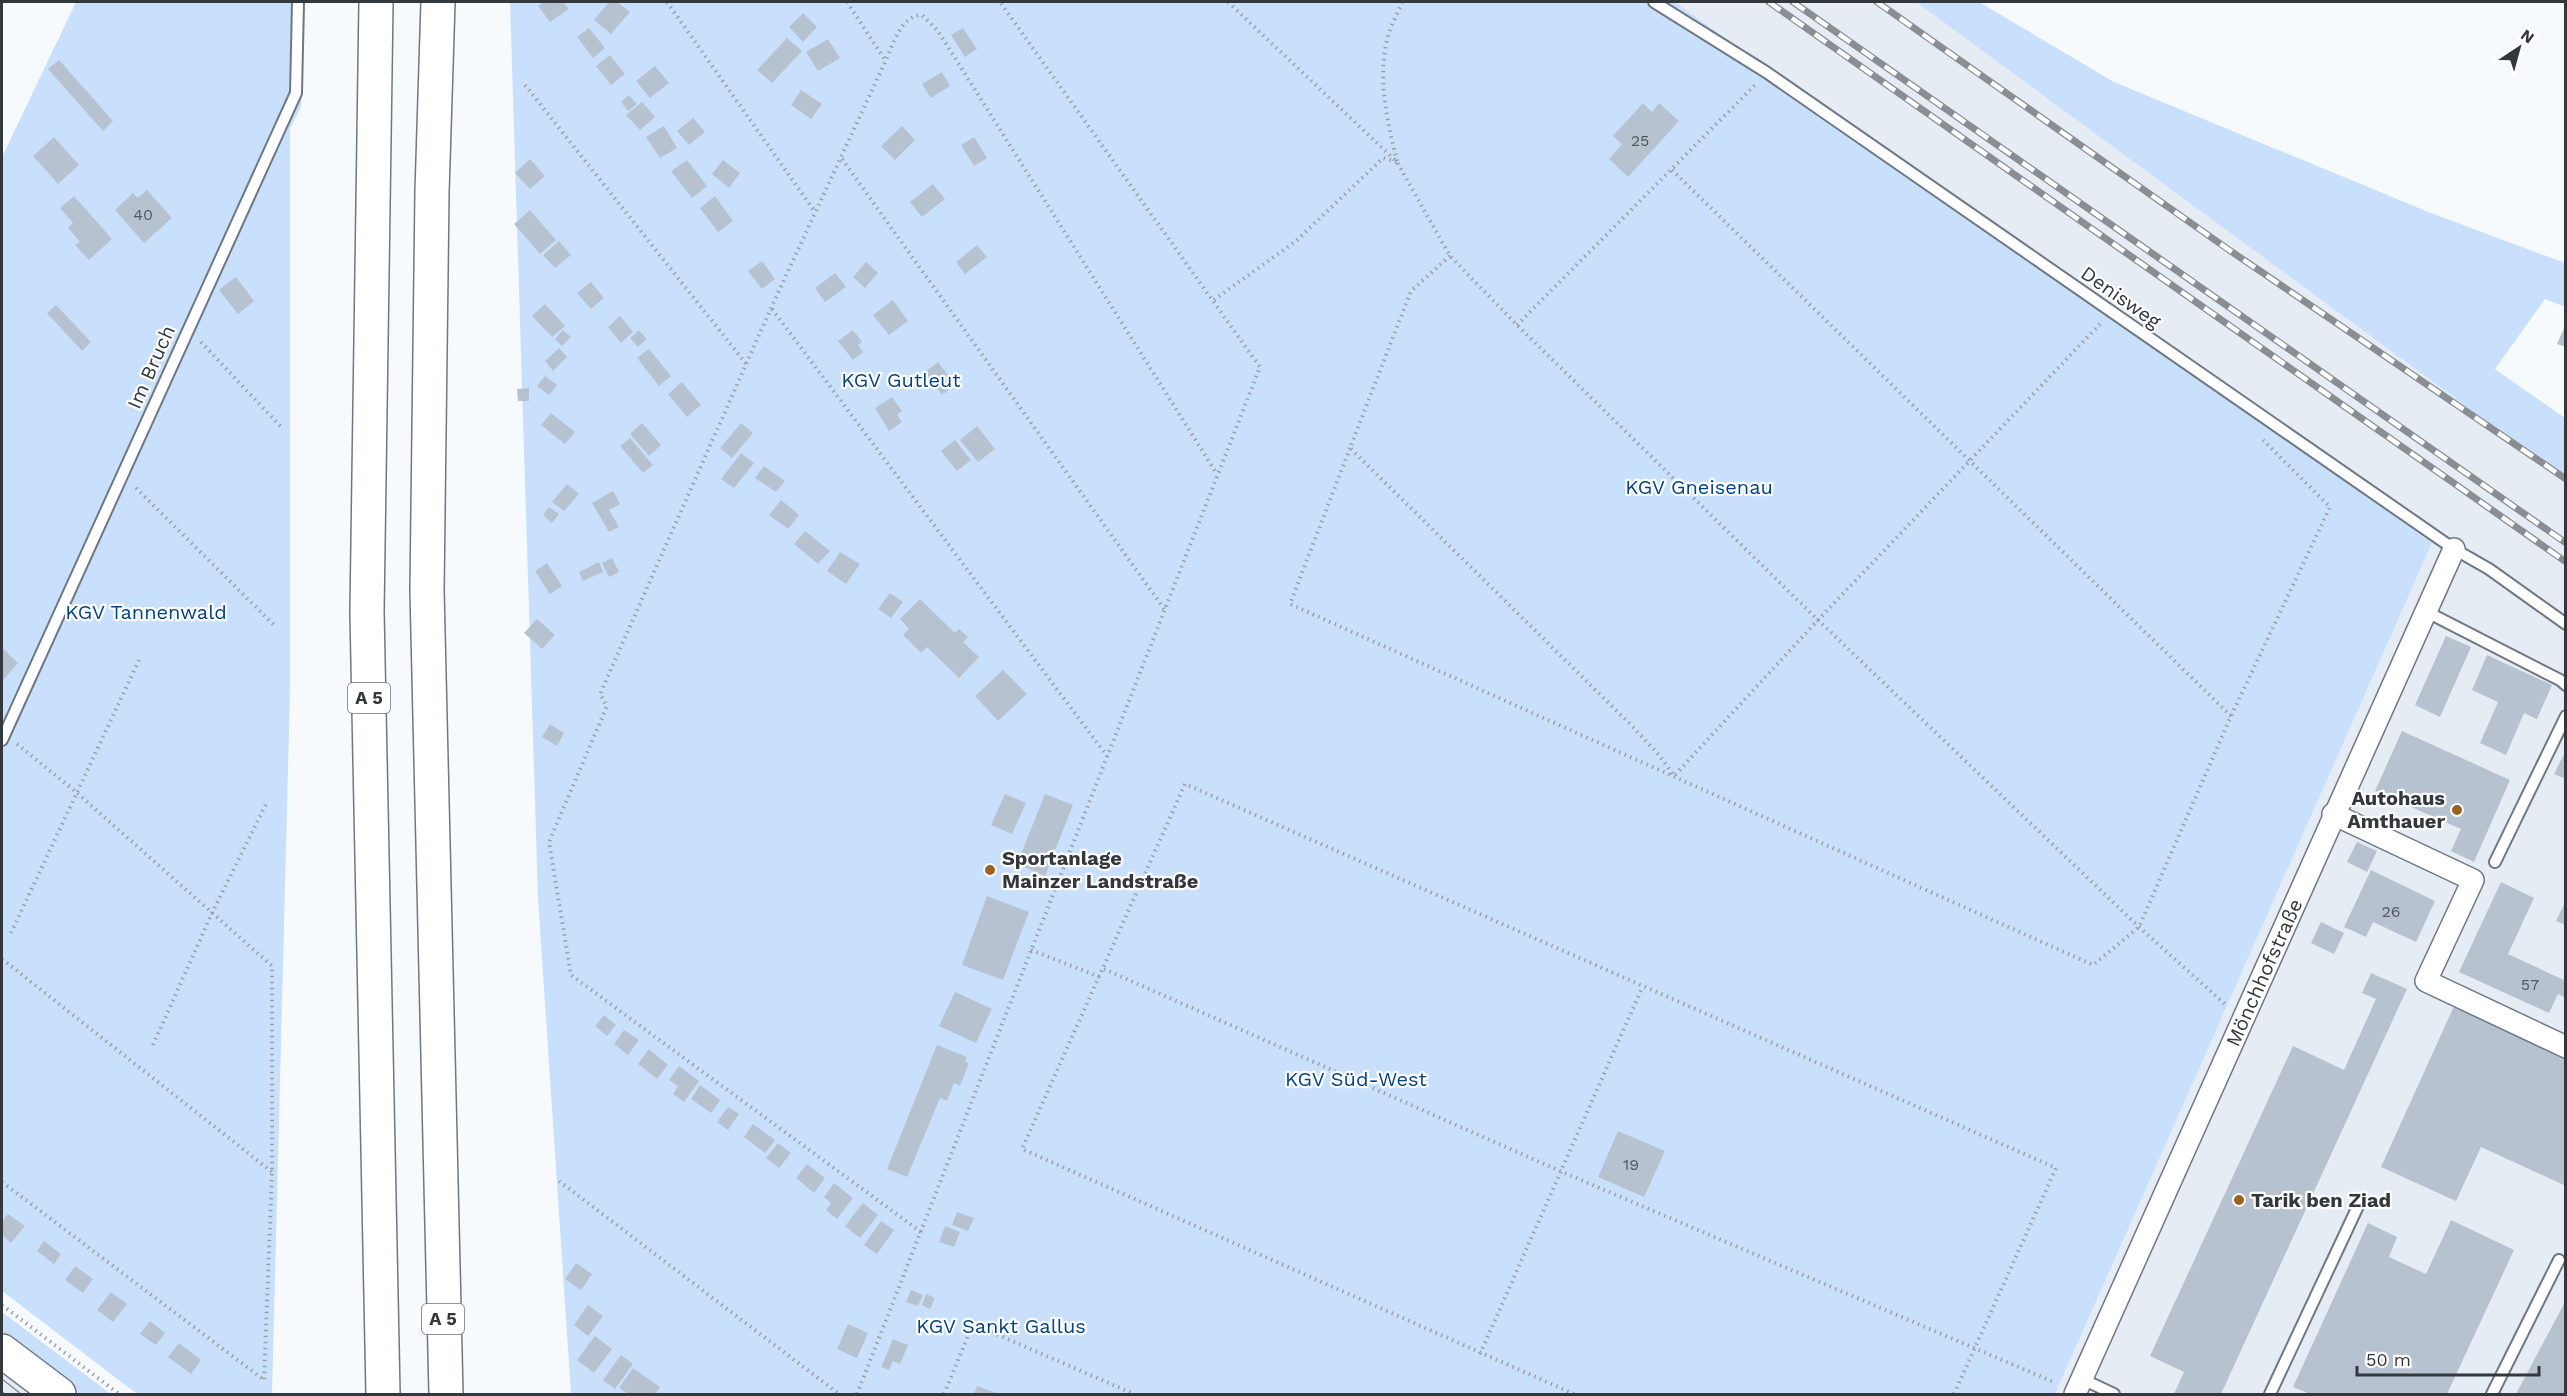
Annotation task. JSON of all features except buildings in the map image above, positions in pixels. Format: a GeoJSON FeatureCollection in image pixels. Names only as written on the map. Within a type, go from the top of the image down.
{"type":"FeatureCollection","features":[{"type":"Feature","properties":{"kind":"main road","name":"A 5"},"geometry":{"type":"LineString","coordinates":[[376,2],[367,612],[383,1395]]}},
{"type":"Feature","properties":{"kind":"main road","name":"A 5"},"geometry":{"type":"LineString","coordinates":[[438,2],[432,192],[427,590],[446,1395]]}},
{"type":"Feature","properties":{"kind":"main road"},"geometry":{"type":"LineString","coordinates":[[2,1351],[59,1395]]}},
{"type":"Feature","properties":{"kind":"street","name":"Mönchhofstraße"},"geometry":{"type":"LineString","coordinates":[[2078,1389],[2333,814],[2454,549]]}},
{"type":"Feature","properties":{"kind":"street"},"geometry":{"type":"LineString","coordinates":[[2333,814],[2473,880],[2426,981],[2565,1047]]}},
{"type":"Feature","properties":{"kind":"lane","name":"Im Bruch"},"geometry":{"type":"LineString","coordinates":[[3,737],[296,93],[298,2]]}},
{"type":"Feature","properties":{"kind":"lane","name":"Denisweg"},"geometry":{"type":"LineString","coordinates":[[1654,2],[1766,72],[2111,313],[2454,549],[2489,569],[2565,624]]}},
{"type":"Feature","properties":{"kind":"lane"},"geometry":{"type":"LineString","coordinates":[[2425,612],[2560,680],[2565,685]]}},
{"type":"Feature","properties":{"kind":"lane"},"geometry":{"type":"LineString","coordinates":[[2495,862],[2565,716]]}},
{"type":"Feature","properties":{"kind":"lane"},"geometry":{"type":"LineString","coordinates":[[2270,1395],[2359,1204]]}},
{"type":"Feature","properties":{"kind":"lane"},"geometry":{"type":"LineString","coordinates":[[2492,1395],[2559,1260]]}},
{"type":"Feature","properties":{"kind":"lane"},"geometry":{"type":"LineString","coordinates":[[2078,1389],[2114,1395]]}},
{"type":"Feature","properties":{"kind":"path"},"geometry":{"type":"LineString","coordinates":[[667,2],[815,212]]}},
{"type":"Feature","properties":{"kind":"path"},"geometry":{"type":"LineString","coordinates":[[847,2],[885,60]]}},
{"type":"Feature","properties":{"kind":"path"},"geometry":{"type":"LineString","coordinates":[[857,1395],[1260,367],[1000,2]]}},
{"type":"Feature","properties":{"kind":"path"},"geometry":{"type":"LineString","coordinates":[[1228,2],[1397,162]]}},
{"type":"Feature","properties":{"kind":"path"},"geometry":{"type":"LineString","coordinates":[[1402,2],[1388,36],[1383,74],[1386,115],[1397,162],[1450,256],[1517,325],[1818,620],[2139,927],[2243,1021]]}},
{"type":"Feature","properties":{"kind":"path"},"geometry":{"type":"LineString","coordinates":[[921,1232],[571,975],[549,842],[607,706],[600,694],[771,308],[842,159],[885,60],[907,20],[916,15],[922,15],[938,31],[1217,474]]}},
{"type":"Feature","properties":{"kind":"path"},"geometry":{"type":"LineString","coordinates":[[1517,325],[1766,72]]}},
{"type":"Feature","properties":{"kind":"path"},"geometry":{"type":"LineString","coordinates":[[525,85],[747,365]]}},
{"type":"Feature","properties":{"kind":"path"},"geometry":{"type":"LineString","coordinates":[[1214,300],[1296,241],[1383,158],[1397,162]]}},
{"type":"Feature","properties":{"kind":"path"},"geometry":{"type":"LineString","coordinates":[[842,159],[1166,610]]}},
{"type":"Feature","properties":{"kind":"path"},"geometry":{"type":"LineString","coordinates":[[1672,170],[2231,716]]}},
{"type":"Feature","properties":{"kind":"path"},"geometry":{"type":"LineString","coordinates":[[1450,256],[1411,291],[1290,604],[2092,965],[2139,927],[2231,716],[2330,507],[2254,432]]}},
{"type":"Feature","properties":{"kind":"path"},"geometry":{"type":"LineString","coordinates":[[771,308],[1107,756]]}},
{"type":"Feature","properties":{"kind":"path"},"geometry":{"type":"LineString","coordinates":[[1674,776],[1818,620],[2111,313]]}},
{"type":"Feature","properties":{"kind":"path"},"geometry":{"type":"LineString","coordinates":[[188,328],[282,428]]}},
{"type":"Feature","properties":{"kind":"path"},"geometry":{"type":"LineString","coordinates":[[1350,448],[1631,725],[1659,755],[1674,776]]}},
{"type":"Feature","properties":{"kind":"path"},"geometry":{"type":"LineString","coordinates":[[123,474],[274,625]]}},
{"type":"Feature","properties":{"kind":"path"},"geometry":{"type":"LineString","coordinates":[[11,933],[140,658]]}},
{"type":"Feature","properties":{"kind":"path"},"geometry":{"type":"LineString","coordinates":[[2,1182],[264,1380],[272,1172],[272,966],[76,792],[3,737]]}},
{"type":"Feature","properties":{"kind":"path"},"geometry":{"type":"LineString","coordinates":[[1574,1395],[1022,1149],[1185,784],[1642,988],[2056,1168],[1954,1395]]}},
{"type":"Feature","properties":{"kind":"path"},"geometry":{"type":"LineString","coordinates":[[153,1045],[212,913],[266,804]]}},
{"type":"Feature","properties":{"kind":"path"},"geometry":{"type":"LineString","coordinates":[[1031,950],[1100,977]]}},
{"type":"Feature","properties":{"kind":"path"},"geometry":{"type":"LineString","coordinates":[[2,959],[272,1172]]}},
{"type":"Feature","properties":{"kind":"path"},"geometry":{"type":"LineString","coordinates":[[1104,969],[1560,1171],[1975,1349],[2078,1389]]}},
{"type":"Feature","properties":{"kind":"path"},"geometry":{"type":"LineString","coordinates":[[1480,1354],[1642,988]]}},
{"type":"Feature","properties":{"kind":"path"},"geometry":{"type":"LineString","coordinates":[[559,1181],[839,1395]]}},
{"type":"Feature","properties":{"kind":"path"},"geometry":{"type":"LineString","coordinates":[[2,1305],[119,1395]]}},
{"type":"Feature","properties":{"kind":"path"},"geometry":{"type":"LineString","coordinates":[[944,1395],[973,1324],[1134,1395]]}},
{"type":"Feature","properties":{"kind":"shaded area"},"geometry":{"type":"Polygon","coordinates":[[[1675,2],[1916,2],[2565,479],[2565,1394],[2055,1394],[2432,543],[1675,2]]]}},
{"type":"Feature","properties":{"kind":"shaded area"},"geometry":{"type":"Polygon","coordinates":[[[2,1367],[37,1394],[2,1394],[2,1367]]]}},
{"type":"Feature","properties":{"kind":"green space","name":"KGV Tannenwald"},"geometry":{"type":"Polygon","coordinates":[[[76,2],[305,2],[301,107],[290,129],[290,692],[272,1394],[137,1394],[2,1291],[2,157],[76,2]]]}},
{"type":"Feature","properties":{"kind":"green space"},"geometry":{"type":"Polygon","coordinates":[[[510,2],[1675,2],[2432,543],[2055,1394],[571,1394],[538,899],[510,2]]]}},
{"type":"Feature","properties":{"kind":"green space"},"geometry":{"type":"Polygon","coordinates":[[[1916,2],[1979,2],[2114,82],[2426,211],[2565,263],[2565,307],[2545,299],[2495,369],[2565,418],[2565,479],[1916,2]]]}},
{"type":"Feature","properties":{"kind":"green space"},"geometry":{"type":"Polygon","coordinates":[[[2,1312],[111,1394],[80,1394],[2,1335],[2,1312]]]}},
{"type":"Feature","properties":{"kind":"tram line"},"geometry":{"type":"LineString","coordinates":[[2,1379],[21,1394]]}},
{"type":"Feature","properties":{"kind":"railway"},"geometry":{"type":"LineString","coordinates":[[1769,2],[2566,562]]}},
{"type":"Feature","properties":{"kind":"railway"},"geometry":{"type":"LineString","coordinates":[[1793,2],[2566,543]]}},
{"type":"Feature","properties":{"kind":"railway"},"geometry":{"type":"LineString","coordinates":[[1877,2],[2232,252],[2566,479]]}},
{"type":"Feature","properties":{"kind":"place","name":"Autohaus Amthauer"},"geometry":{"type":"Point","coordinates":[2457,810]}},
{"type":"Feature","properties":{"kind":"place","name":"Sportanlage Mainzer Landstraße"},"geometry":{"type":"Point","coordinates":[990,870]}},
{"type":"Feature","properties":{"kind":"place","name":"Tarik ben Ziad"},"geometry":{"type":"Point","coordinates":[2239,1200]}},
{"type":"Feature","properties":{"kind":"park label","name":"KGV Gutleut"},"geometry":{"type":"Point","coordinates":[901,380]}},
{"type":"Feature","properties":{"kind":"park label","name":"KGV Gneisenau"},"geometry":{"type":"Point","coordinates":[1699,487]}},
{"type":"Feature","properties":{"kind":"park label","name":"KGV Süd-West"},"geometry":{"type":"Point","coordinates":[1356,1079]}},
{"type":"Feature","properties":{"kind":"park label","name":"KGV Sankt Gallus"},"geometry":{"type":"Point","coordinates":[1001,1326]}}]}
